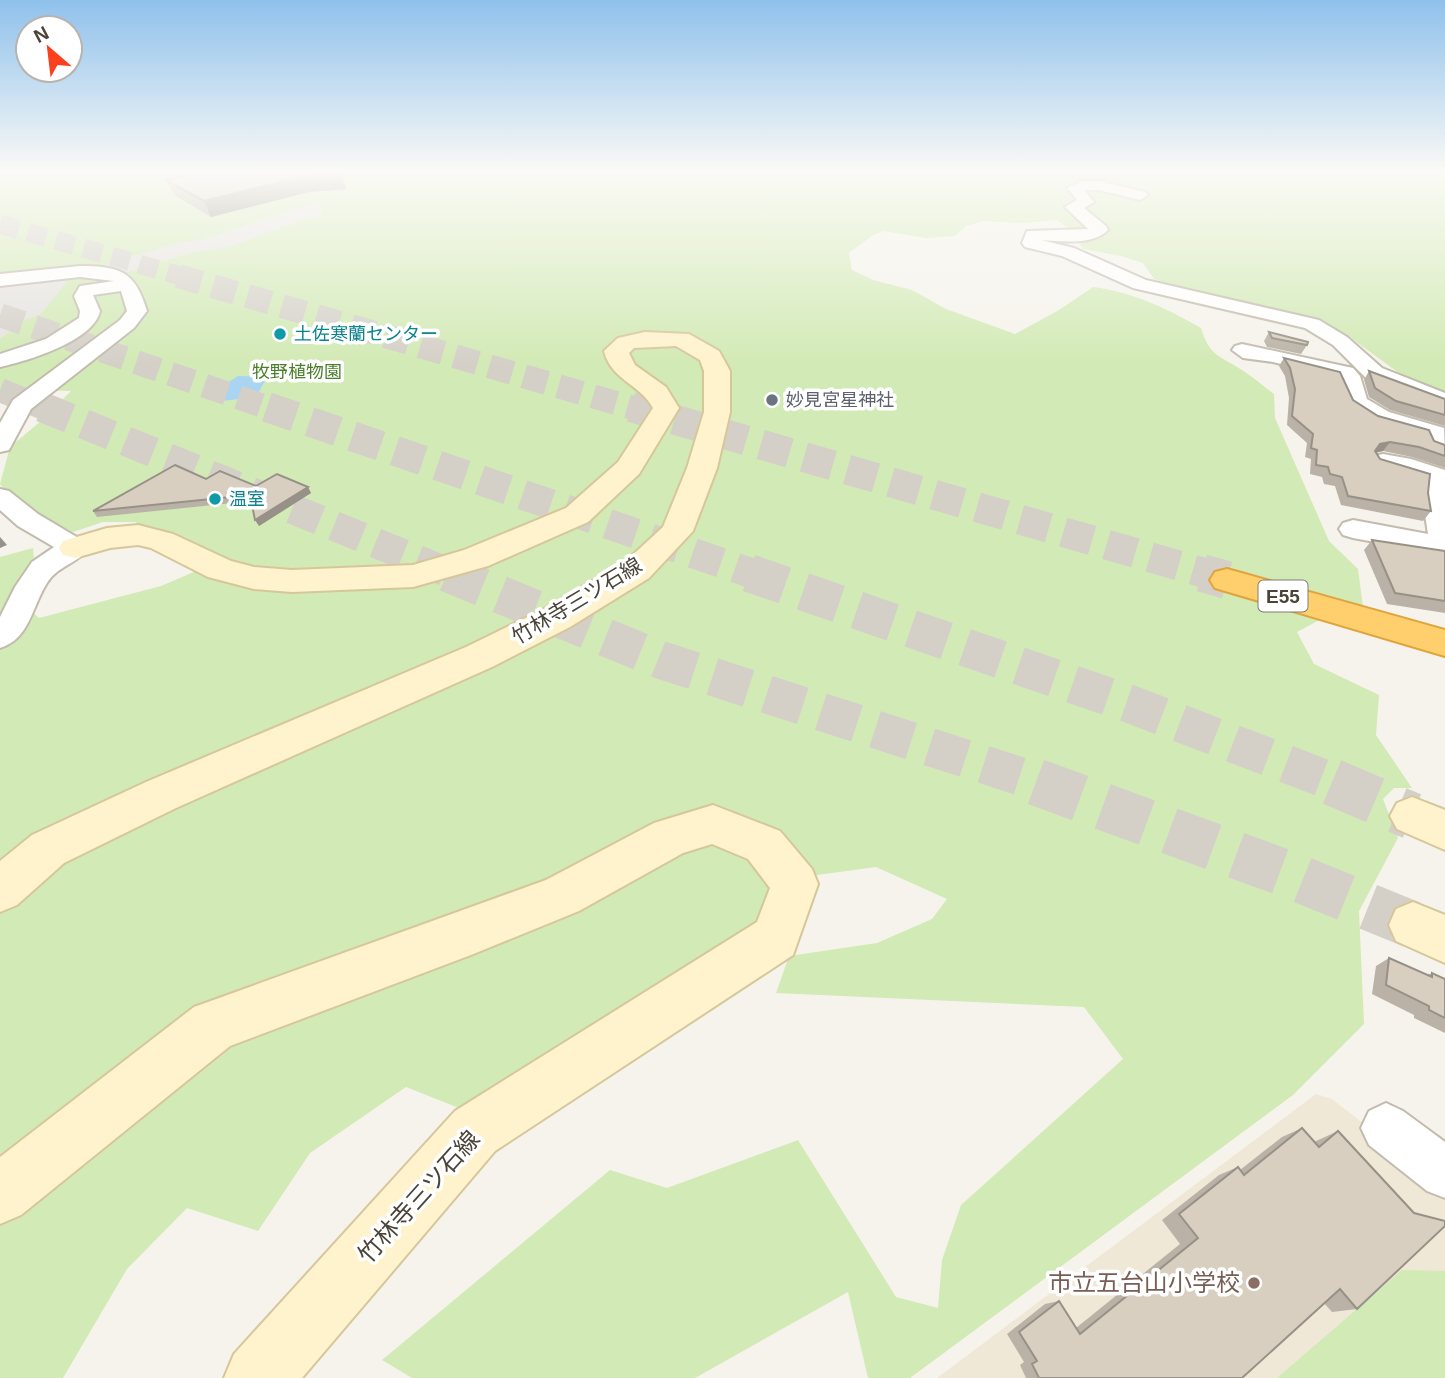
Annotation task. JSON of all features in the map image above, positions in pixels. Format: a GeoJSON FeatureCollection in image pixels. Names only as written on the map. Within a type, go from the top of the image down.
{"type":"FeatureCollection","features":[{"type":"Feature","properties":{"kind":"highway","name":"E55"},"geometry":{"type":"LineString","coordinates":[[1227,580],[1445,643]]}},
{"type":"Feature","properties":{"kind":"main road","name":"竹林寺三ツ石線"},"geometry":{"type":"LineString","coordinates":[[0,890],[48,849],[173,790],[480,657],[557,618],[637,570],[677,531],[702,468],[717,412],[717,371],[710,356],[681,339],[645,339],[626,344],[616,351],[617,361],[626,371],[658,394],[666,408],[629,468],[577,515],[476,558],[413,576],[292,581],[254,578],[220,569],[162,541],[138,535],[107,538],[75,548]]}},
{"type":"Feature","properties":{"kind":"main road","name":"竹林寺三ツ石線"},"geometry":{"type":"LineString","coordinates":[[0,1194],[213,1026],[562,896],[670,837],[713,824],[764,845],[795,884],[776,938],[475,1131],[258,1378]]}},
{"type":"Feature","properties":{"kind":"street"},"geometry":{"type":"LineString","coordinates":[[1033,236],[1031,243],[1068,252],[1140,284],[1312,324],[1340,341],[1374,373],[1445,401]]}},
{"type":"Feature","properties":{"kind":"street"},"geometry":{"type":"LineString","coordinates":[[0,281],[101,272],[119,276],[128,285],[137,311],[127,324],[21,405],[0,444]]}},
{"type":"Feature","properties":{"kind":"street"},"geometry":{"type":"LineString","coordinates":[[0,361],[53,343],[88,321],[90,311],[83,296],[87,290],[128,285]]}},
{"type":"Feature","properties":{"kind":"street"},"geometry":{"type":"LineString","coordinates":[[1242,350],[1250,354],[1273,356],[1345,373],[1349,376],[1357,402],[1381,417],[1436,433],[1437,443],[1445,447]]}},
{"type":"Feature","properties":{"kind":"street"},"geometry":{"type":"LineString","coordinates":[[1353,529],[1445,545],[1436,509],[1436,494],[1443,478],[1383,461]]}},
{"type":"Feature","properties":{"kind":"street"},"geometry":{"type":"LineString","coordinates":[[0,497],[28,520],[75,548],[38,573],[19,616],[0,638]]}},
{"type":"Feature","properties":{"kind":"street"},"geometry":{"type":"LineString","coordinates":[[1386,1128],[1445,1173]]}},
{"type":"Feature","properties":{"kind":"shaded area"},"geometry":{"type":"Polygon","coordinates":[[[213,236],[258,236],[230,247],[191,253],[124,273],[104,265],[181,242],[213,236]]]}},
{"type":"Feature","properties":{"kind":"shaded area"},"geometry":{"type":"Polygon","coordinates":[[[82,274],[79,280],[68,280],[41,314],[25,320],[0,339],[0,285],[40,283],[46,277],[82,274]]]}},
{"type":"Feature","properties":{"kind":"shaded area","name":"市立五台山小学校"},"geometry":{"type":"Polygon","coordinates":[[[1316,1094],[1332,1099],[1445,1187],[1445,1378],[937,1378],[1316,1094]]]}},
{"type":"Feature","properties":{"kind":"green space","name":"牧野植物園"},"geometry":{"type":"Polygon","coordinates":[[[0,236],[871,236],[849,253],[852,270],[873,280],[912,290],[946,309],[1015,334],[1059,310],[1093,287],[1136,297],[1162,308],[1201,328],[1208,345],[1216,354],[1274,394],[1275,418],[1329,541],[1358,569],[1363,607],[1325,617],[1297,632],[1314,664],[1379,695],[1376,735],[1412,788],[1394,788],[1383,799],[1398,838],[1359,911],[1364,1024],[1293,1095],[910,1378],[868,1378],[848,1292],[695,1378],[412,1378],[382,1360],[610,1170],[667,1188],[798,1140],[896,1297],[938,1308],[942,1260],[961,1205],[1123,1059],[1084,1007],[776,993],[789,956],[877,943],[932,919],[947,899],[876,867],[795,878],[742,937],[459,1108],[406,1087],[310,1153],[258,1231],[187,1208],[127,1269],[63,1378],[0,1378],[0,557],[33,548],[34,557],[10,593],[27,602],[27,607],[39,618],[161,586],[222,560],[135,522],[103,522],[73,532],[13,500],[0,484],[10,447],[71,391],[0,389],[0,236]]]}},
{"type":"Feature","properties":{"kind":"green space"},"geometry":{"type":"Polygon","coordinates":[[[1074,236],[1445,236],[1445,391],[1403,376],[1344,333],[1299,315],[1208,297],[1154,279],[1143,263],[1083,249],[1074,236]]]}},
{"type":"Feature","properties":{"kind":"green space"},"geometry":{"type":"Polygon","coordinates":[[[1402,1270],[1445,1271],[1445,1378],[1277,1378],[1402,1270]]]}},
{"type":"Feature","properties":{"kind":"water"},"geometry":{"type":"Polygon","coordinates":[[[238,376],[267,377],[256,397],[221,401],[219,398],[224,385],[238,376]]]}},
{"type":"Feature","properties":{"kind":"building"},"geometry":{"type":"Polygon","coordinates":[[[1269,332],[1308,342],[1307,345],[1272,338],[1269,332]]]}},
{"type":"Feature","properties":{"kind":"building"},"geometry":{"type":"Polygon","coordinates":[[[1284,358],[1340,372],[1353,400],[1378,416],[1429,430],[1434,441],[1445,445],[1445,456],[1419,447],[1390,442],[1380,444],[1375,451],[1380,459],[1430,474],[1428,493],[1431,511],[1348,496],[1342,477],[1330,474],[1328,467],[1316,465],[1317,450],[1311,448],[1313,434],[1292,416],[1295,389],[1290,368],[1284,358]]]}},
{"type":"Feature","properties":{"kind":"building"},"geometry":{"type":"Polygon","coordinates":[[[1369,371],[1445,399],[1445,415],[1396,401],[1375,388],[1369,371]]]}},
{"type":"Feature","properties":{"kind":"building"},"geometry":{"type":"Polygon","coordinates":[[[175,465],[206,479],[220,471],[256,486],[277,474],[308,487],[255,520],[250,495],[93,511],[175,465]]]}},
{"type":"Feature","properties":{"kind":"building"},"geometry":{"type":"Polygon","coordinates":[[[1372,540],[1445,551],[1445,601],[1395,593],[1372,540]]]}},
{"type":"Feature","properties":{"kind":"building"},"geometry":{"type":"Polygon","coordinates":[[[1389,958],[1432,977],[1432,973],[1445,979],[1445,1018],[1429,1010],[1429,1006],[1386,985],[1389,958]]]}},
{"type":"Feature","properties":{"kind":"building"},"geometry":{"type":"Polygon","coordinates":[[[1302,1128],[1319,1147],[1338,1131],[1414,1213],[1445,1221],[1445,1226],[1357,1309],[1340,1289],[1242,1378],[1039,1378],[1032,1364],[1037,1361],[1019,1332],[1059,1301],[1080,1334],[1198,1238],[1179,1214],[1238,1167],[1244,1175],[1302,1128]]]}},
{"type":"Feature","properties":{"kind":"tunnel"},"geometry":{"type":"LineString","coordinates":[[43,236],[184,277]]}},
{"type":"Feature","properties":{"kind":"tunnel"},"geometry":{"type":"LineString","coordinates":[[178,276],[637,409]]}},
{"type":"Feature","properties":{"kind":"tunnel"},"geometry":{"type":"LineString","coordinates":[[0,315],[272,409]]}},
{"type":"Feature","properties":{"kind":"tunnel"},"geometry":{"type":"LineString","coordinates":[[0,390],[46,409]]}},
{"type":"Feature","properties":{"kind":"tunnel"},"geometry":{"type":"LineString","coordinates":[[42,407],[452,574]]}},
{"type":"Feature","properties":{"kind":"tunnel"},"geometry":{"type":"LineString","coordinates":[[267,407],[754,574]]}},
{"type":"Feature","properties":{"kind":"tunnel"},"geometry":{"type":"LineString","coordinates":[[631,407],[1208,574]]}},
{"type":"Feature","properties":{"kind":"tunnel"},"geometry":{"type":"LineString","coordinates":[[447,573],[661,660],[1041,783]]}},
{"type":"Feature","properties":{"kind":"tunnel"},"geometry":{"type":"LineString","coordinates":[[749,573],[1130,704],[1336,783]]}},
{"type":"Feature","properties":{"kind":"tunnel"},"geometry":{"type":"LineString","coordinates":[[1202,573],[1227,580]]}},
{"type":"Feature","properties":{"kind":"tunnel"},"geometry":{"type":"LineString","coordinates":[[1036,782],[1285,873],[1413,925]]}},
{"type":"Feature","properties":{"kind":"tunnel"},"geometry":{"type":"LineString","coordinates":[[1332,782],[1412,816]]}},
{"type":"Feature","properties":{"kind":"place","name":"土佐寒蘭センター"},"geometry":{"type":"Point","coordinates":[280,334]}},
{"type":"Feature","properties":{"kind":"place","name":"妙見宮星神社"},"geometry":{"type":"Point","coordinates":[772,400]}},
{"type":"Feature","properties":{"kind":"place","name":"温室"},"geometry":{"type":"Point","coordinates":[215,499]}},
{"type":"Feature","properties":{"kind":"place","name":"市立五台山小学校"},"geometry":{"type":"Point","coordinates":[1254,1283]}}]}
